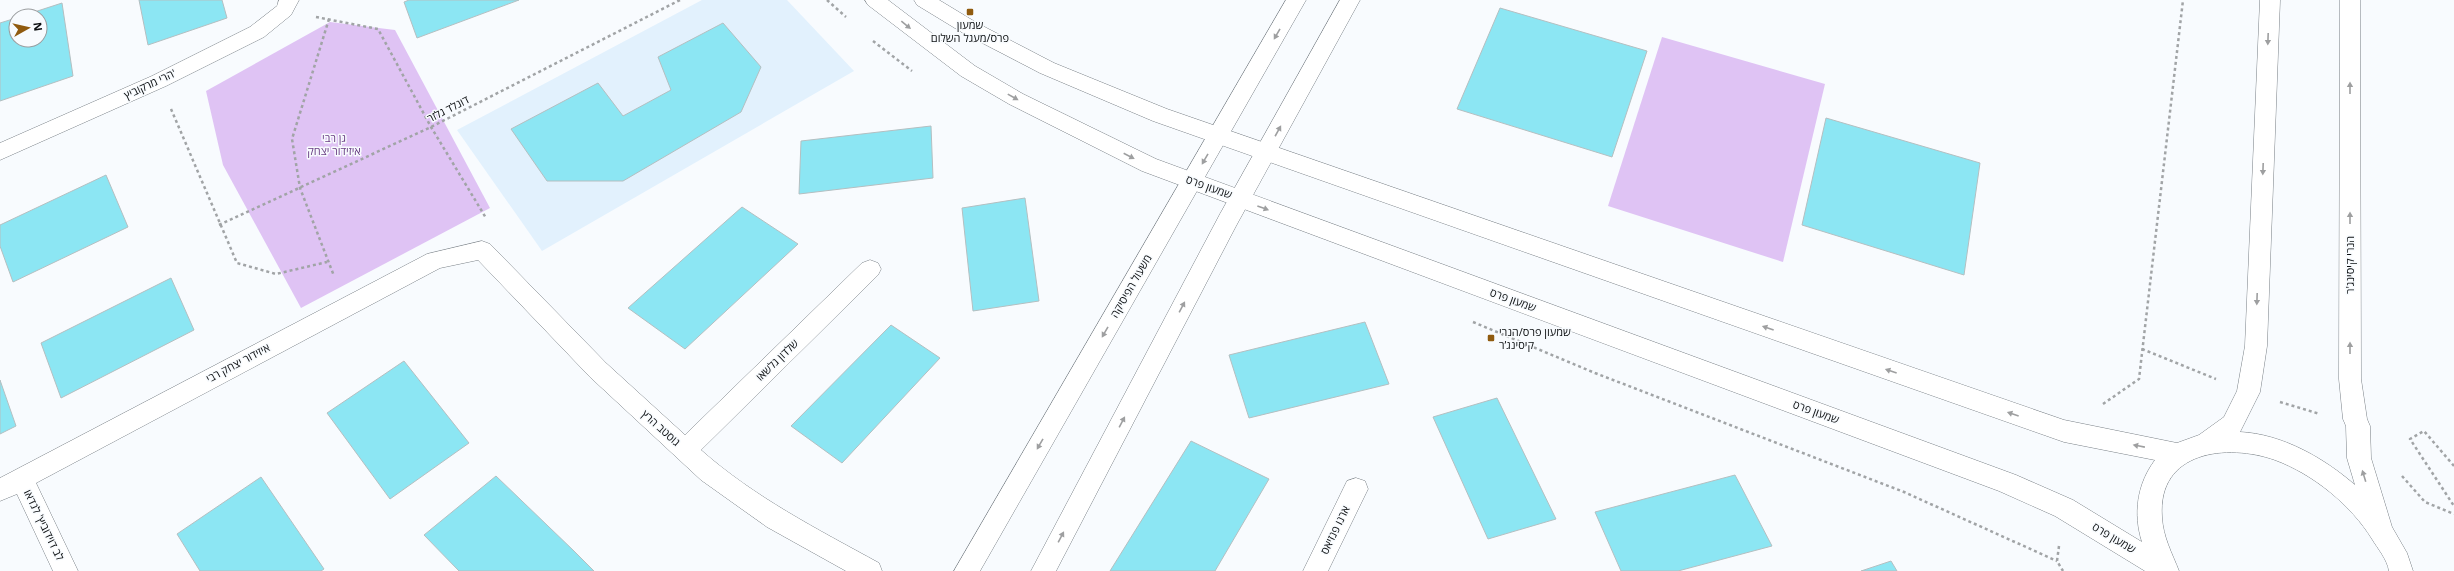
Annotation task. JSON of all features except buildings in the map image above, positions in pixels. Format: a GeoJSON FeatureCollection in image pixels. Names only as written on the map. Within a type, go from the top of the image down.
{"type":"FeatureCollection","features":[{"type":"Feature","properties":{"kind":"street","name":"שמעון פרס"},"geometry":{"type":"LineString","coordinates":[[875,0],[917,34],[982,79],[1149,165],[2007,483],[2064,508],[2166,570]]}},
{"type":"Feature","properties":{"kind":"street"},"geometry":{"type":"LineString","coordinates":[[924,0],[970,28],[1047,68],[1218,136],[2064,431],[2177,454]]}},
{"type":"Feature","properties":{"kind":"street","name":"משעול הפיסיקה"},"geometry":{"type":"LineString","coordinates":[[966,571],[1296,0]]}},
{"type":"Feature","properties":{"kind":"street"},"geometry":{"type":"LineString","coordinates":[[1043,571],[1240,199],[1350,0]]}},
{"type":"Feature","properties":{"kind":"street"},"geometry":{"type":"LineString","coordinates":[[2166,570],[2152,537],[2149,497],[2160,469],[2177,454],[2208,442],[2232,424],[2248,392],[2256,346],[2270,0]]}},
{"type":"Feature","properties":{"kind":"street","name":"הנרי קיסינג'ר"},"geometry":{"type":"LineString","coordinates":[[2350,0],[2350,380],[2355,419],[2358,426],[2359,458],[2380,527]]}},
{"type":"Feature","properties":{"kind":"street","name":"הרי מרקוביץ'"},"geometry":{"type":"LineString","coordinates":[[0,152],[159,81],[257,32],[286,5]]}},
{"type":"Feature","properties":{"kind":"street","name":"איזידור יצחק רבי"},"geometry":{"type":"LineString","coordinates":[[0,490],[435,260],[482,250]]}},
{"type":"Feature","properties":{"kind":"street","name":"גוסטב הרץ"},"geometry":{"type":"LineString","coordinates":[[482,250],[598,370],[709,472],[776,519],[870,571]]}},
{"type":"Feature","properties":{"kind":"street","name":"שלדון גלשאו"},"geometry":{"type":"LineString","coordinates":[[685,450],[870,269]]}},
{"type":"Feature","properties":{"kind":"street"},"geometry":{"type":"LineString","coordinates":[[2208,442],[2235,441],[2278,450],[2321,472],[2346,490],[2380,527],[2401,571]]}},
{"type":"Feature","properties":{"kind":"street","name":"לב דוידוביץ' לנדאו"},"geometry":{"type":"LineString","coordinates":[[22,479],[66,571]]}},
{"type":"Feature","properties":{"kind":"street","name":"ארנו פנזיאס"},"geometry":{"type":"LineString","coordinates":[[1315,571],[1356,489]]}},
{"type":"Feature","properties":{"kind":"path","name":"דונלד גלזר"},"geometry":{"type":"LineString","coordinates":[[219,225],[431,127],[680,0]]}},
{"type":"Feature","properties":{"kind":"path"},"geometry":{"type":"LineString","coordinates":[[2064,431],[2139,379],[2183,0]]}},
{"type":"Feature","properties":{"kind":"path"},"geometry":{"type":"LineString","coordinates":[[286,5],[329,19],[378,29],[431,127],[486,218],[482,250]]}},
{"type":"Feature","properties":{"kind":"path"},"geometry":{"type":"LineString","coordinates":[[329,19],[292,139],[300,188],[327,262],[348,305]]}},
{"type":"Feature","properties":{"kind":"path"},"geometry":{"type":"LineString","coordinates":[[159,81],[219,225],[237,263],[276,274],[327,262]]}},
{"type":"Feature","properties":{"kind":"path"},"geometry":{"type":"LineString","coordinates":[[2142,349],[2248,392],[2358,426]]}},
{"type":"Feature","properties":{"kind":"path"},"geometry":{"type":"LineString","coordinates":[[2454,466],[2424,432],[2410,439],[2454,506]]}},
{"type":"Feature","properties":{"kind":"path"},"geometry":{"type":"LineString","coordinates":[[2400,473],[2425,502],[2454,514]]}},
{"type":"Feature","properties":{"kind":"path"},"geometry":{"type":"LineString","coordinates":[[2063,571],[2057,561],[2064,508]]}},
{"type":"Feature","properties":{"kind":"shaded area"},"geometry":{"type":"Polygon","coordinates":[[[702,0],[787,0],[854,71],[542,251],[457,130],[702,0]]]}},
{"type":"Feature","properties":{"kind":"green space","name":"גן רבי איזידור יצחק"},"geometry":{"type":"Polygon","coordinates":[[[330,22],[395,30],[490,208],[301,308],[223,165],[206,91],[330,22]]]}},
{"type":"Feature","properties":{"kind":"green space"},"geometry":{"type":"Polygon","coordinates":[[[1662,37],[1825,84],[1783,262],[1608,206],[1662,37]]]}},
{"type":"Feature","properties":{"kind":"place","name":"שמעון פרס/מעגל השלום"},"geometry":{"type":"Point","coordinates":[970,12]}},
{"type":"Feature","properties":{"kind":"place","name":"שמעון פרס/הנרי קיסינג׳ר"},"geometry":{"type":"Point","coordinates":[1491,338]}}]}
